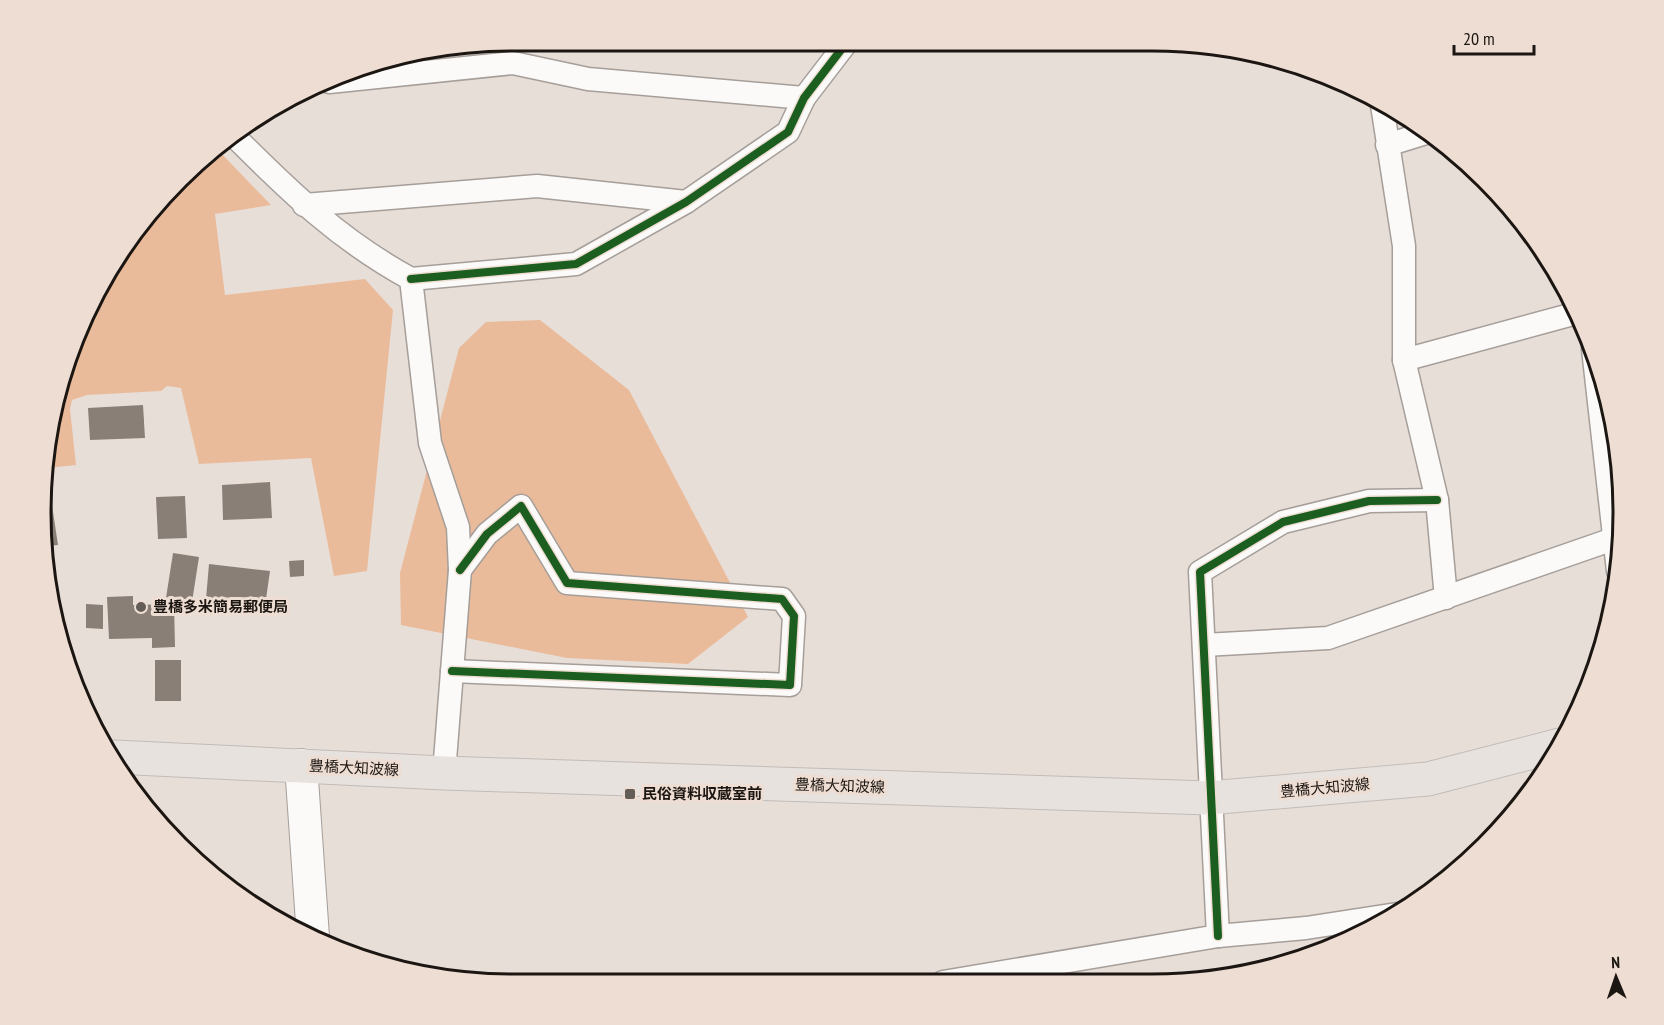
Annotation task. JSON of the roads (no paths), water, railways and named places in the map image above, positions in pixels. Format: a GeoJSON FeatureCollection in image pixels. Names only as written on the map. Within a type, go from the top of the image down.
{"type":"FeatureCollection","features":[{"type":"Feature","properties":{"kind":"main road","name":"豊橋大知波線"},"geometry":{"type":"LineString","coordinates":[[122,757],[444,772],[1209,798],[1428,779],[1548,748]]}},
{"type":"Feature","properties":{"kind":"street"},"geometry":{"type":"LineString","coordinates":[[239,141],[304,205],[374,259],[411,279],[576,264],[686,202],[788,132],[804,98],[841,51]]}},
{"type":"Feature","properties":{"kind":"street"},"geometry":{"type":"LineString","coordinates":[[352,80],[513,63],[588,80],[804,98]]}},
{"type":"Feature","properties":{"kind":"street"},"geometry":{"type":"LineString","coordinates":[[1383,114],[1404,246],[1404,360],[1437,500],[1446,598]]}},
{"type":"Feature","properties":{"kind":"street"},"geometry":{"type":"LineString","coordinates":[[1387,145],[1417,136]]}},
{"type":"Feature","properties":{"kind":"street"},"geometry":{"type":"LineString","coordinates":[[304,205],[537,186],[686,202]]}},
{"type":"Feature","properties":{"kind":"street"},"geometry":{"type":"LineString","coordinates":[[411,279],[430,443],[458,527],[460,570],[444,772]]}},
{"type":"Feature","properties":{"kind":"street"},"geometry":{"type":"LineString","coordinates":[[1404,360],[1568,315]]}},
{"type":"Feature","properties":{"kind":"street"},"geometry":{"type":"LineString","coordinates":[[1601,410],[1612,495]]}},
{"type":"Feature","properties":{"kind":"street"},"geometry":{"type":"LineString","coordinates":[[1218,936],[1209,798],[1200,572],[1283,522],[1369,501],[1437,500]]}},
{"type":"Feature","properties":{"kind":"street"},"geometry":{"type":"LineString","coordinates":[[452,671],[790,685],[794,616],[782,599],[567,583],[520,506],[487,534],[460,570]]}},
{"type":"Feature","properties":{"kind":"street"},"geometry":{"type":"LineString","coordinates":[[1204,645],[1328,638],[1612,539]]}},
{"type":"Feature","properties":{"kind":"street"},"geometry":{"type":"LineString","coordinates":[[301,765],[312,928]]}},
{"type":"Feature","properties":{"kind":"street"},"geometry":{"type":"LineString","coordinates":[[991,974],[1218,936],[1306,928],[1371,918]]}},
{"type":"Feature","properties":{"kind":"place","name":"豊橋多米簡易郵便局"},"geometry":{"type":"Point","coordinates":[141,607]}},
{"type":"Feature","properties":{"kind":"place","name":"民俗資料収蔵室前"},"geometry":{"type":"Point","coordinates":[630,794]}}]}
